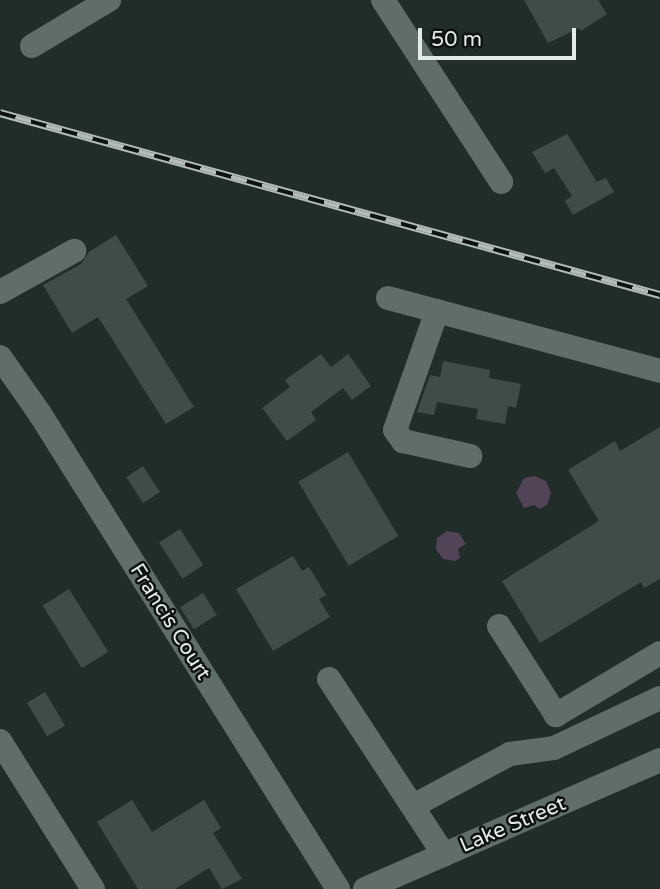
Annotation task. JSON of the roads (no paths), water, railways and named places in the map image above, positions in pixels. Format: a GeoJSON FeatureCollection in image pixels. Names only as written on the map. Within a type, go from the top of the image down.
{"type":"FeatureCollection","features":[{"type":"Feature","properties":{"kind":"street"},"geometry":{"type":"LineString","coordinates":[[32,46],[109,0]]}},
{"type":"Feature","properties":{"kind":"street"},"geometry":{"type":"LineString","coordinates":[[383,0],[502,182]]}},
{"type":"Feature","properties":{"kind":"street"},"geometry":{"type":"LineString","coordinates":[[0,292],[74,251]]}},
{"type":"Feature","properties":{"kind":"street"},"geometry":{"type":"LineString","coordinates":[[388,298],[660,371]]}},
{"type":"Feature","properties":{"kind":"street"},"geometry":{"type":"LineString","coordinates":[[437,311],[395,430],[403,441],[470,456]]}},
{"type":"Feature","properties":{"kind":"street","name":"Francis Court"},"geometry":{"type":"LineString","coordinates":[[0,357],[40,414],[338,889]]}},
{"type":"Feature","properties":{"kind":"street"},"geometry":{"type":"LineString","coordinates":[[499,626],[571,739]]}},
{"type":"Feature","properties":{"kind":"street"},"geometry":{"type":"LineString","coordinates":[[556,715],[660,653]]}},
{"type":"Feature","properties":{"kind":"street"},"geometry":{"type":"LineString","coordinates":[[329,679],[444,855]]}},
{"type":"Feature","properties":{"kind":"street"},"geometry":{"type":"LineString","coordinates":[[412,806],[510,754],[554,748],[660,698]]}},
{"type":"Feature","properties":{"kind":"street"},"geometry":{"type":"LineString","coordinates":[[0,741],[93,889]]}},
{"type":"Feature","properties":{"kind":"street","name":"Lake Street"},"geometry":{"type":"LineString","coordinates":[[365,889],[660,760]]}},
{"type":"Feature","properties":{"kind":"railway"},"geometry":{"type":"LineString","coordinates":[[0,113],[660,295]]}}]}
